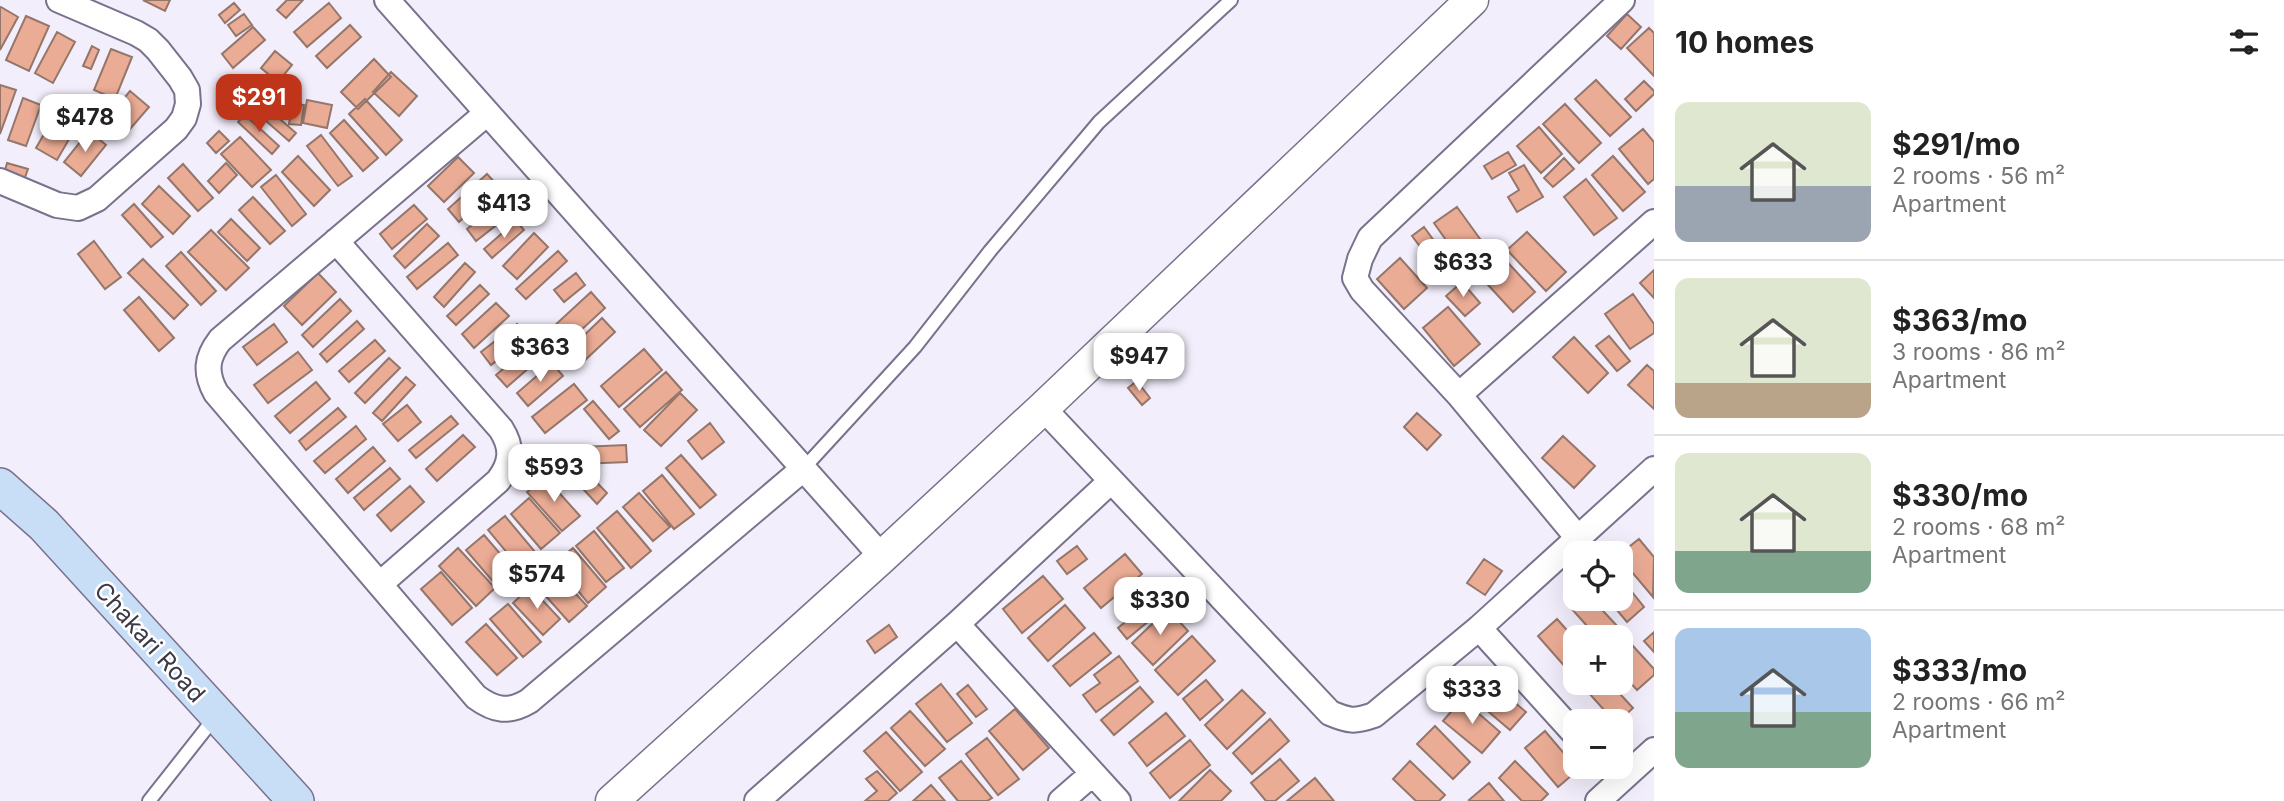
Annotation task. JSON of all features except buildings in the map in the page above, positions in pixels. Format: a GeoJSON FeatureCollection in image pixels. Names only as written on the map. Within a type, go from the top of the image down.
{"type":"FeatureCollection","features":[{"type":"Feature","properties":{"kind":"main road","name":"Chakari Road"},"geometry":{"type":"LineString","coordinates":[[0,486],[44,525],[296,801]]}},
{"type":"Feature","properties":{"kind":"street"},"geometry":{"type":"LineString","coordinates":[[0,181],[67,208],[88,205],[176,129],[184,118],[188,104],[187,90],[148,40],[59,0]]}},
{"type":"Feature","properties":{"kind":"street"},"geometry":{"type":"LineString","coordinates":[[387,0],[882,557]]}},
{"type":"Feature","properties":{"kind":"street"},"geometry":{"type":"LineString","coordinates":[[612,801],[1042,408],[1472,0]]}},
{"type":"Feature","properties":{"kind":"street"},"geometry":{"type":"LineString","coordinates":[[1578,538],[1459,396],[1362,290],[1355,278],[1370,238],[1622,0]]}},
{"type":"Feature","properties":{"kind":"street"},"geometry":{"type":"LineString","coordinates":[[487,113],[220,340],[211,352],[207,366],[209,380],[216,393],[476,697],[488,706],[502,710],[517,708],[529,701],[803,469]]}},
{"type":"Feature","properties":{"kind":"street"},"geometry":{"type":"LineString","coordinates":[[1459,396],[1654,222]]}},
{"type":"Feature","properties":{"kind":"street"},"geometry":{"type":"LineString","coordinates":[[336,242],[509,441],[507,470],[498,481],[380,584]]}},
{"type":"Feature","properties":{"kind":"street"},"geometry":{"type":"LineString","coordinates":[[1042,408],[1330,713],[1348,721],[1359,721],[1374,715],[1479,628],[1654,469]]}},
{"type":"Feature","properties":{"kind":"street"},"geometry":{"type":"LineString","coordinates":[[757,801],[957,624],[1111,481]]}},
{"type":"Feature","properties":{"kind":"street"},"geometry":{"type":"LineString","coordinates":[[957,624],[1118,801]]}},
{"type":"Feature","properties":{"kind":"street"},"geometry":{"type":"LineString","coordinates":[[1479,628],[1563,721]]}},
{"type":"Feature","properties":{"kind":"street"},"geometry":{"type":"LineString","coordinates":[[1633,762],[1654,750]]}},
{"type":"Feature","properties":{"kind":"street"},"geometry":{"type":"LineString","coordinates":[[1060,801],[1092,775]]}},
{"type":"Feature","properties":{"kind":"street"},"geometry":{"type":"LineString","coordinates":[[1598,801],[1609,779]]}},
{"type":"Feature","properties":{"kind":"lane"},"geometry":{"type":"LineString","coordinates":[[803,469],[915,347],[990,251],[1099,122],[1231,0]]}},
{"type":"Feature","properties":{"kind":"lane"},"geometry":{"type":"LineString","coordinates":[[149,801],[217,716]]}}]}
